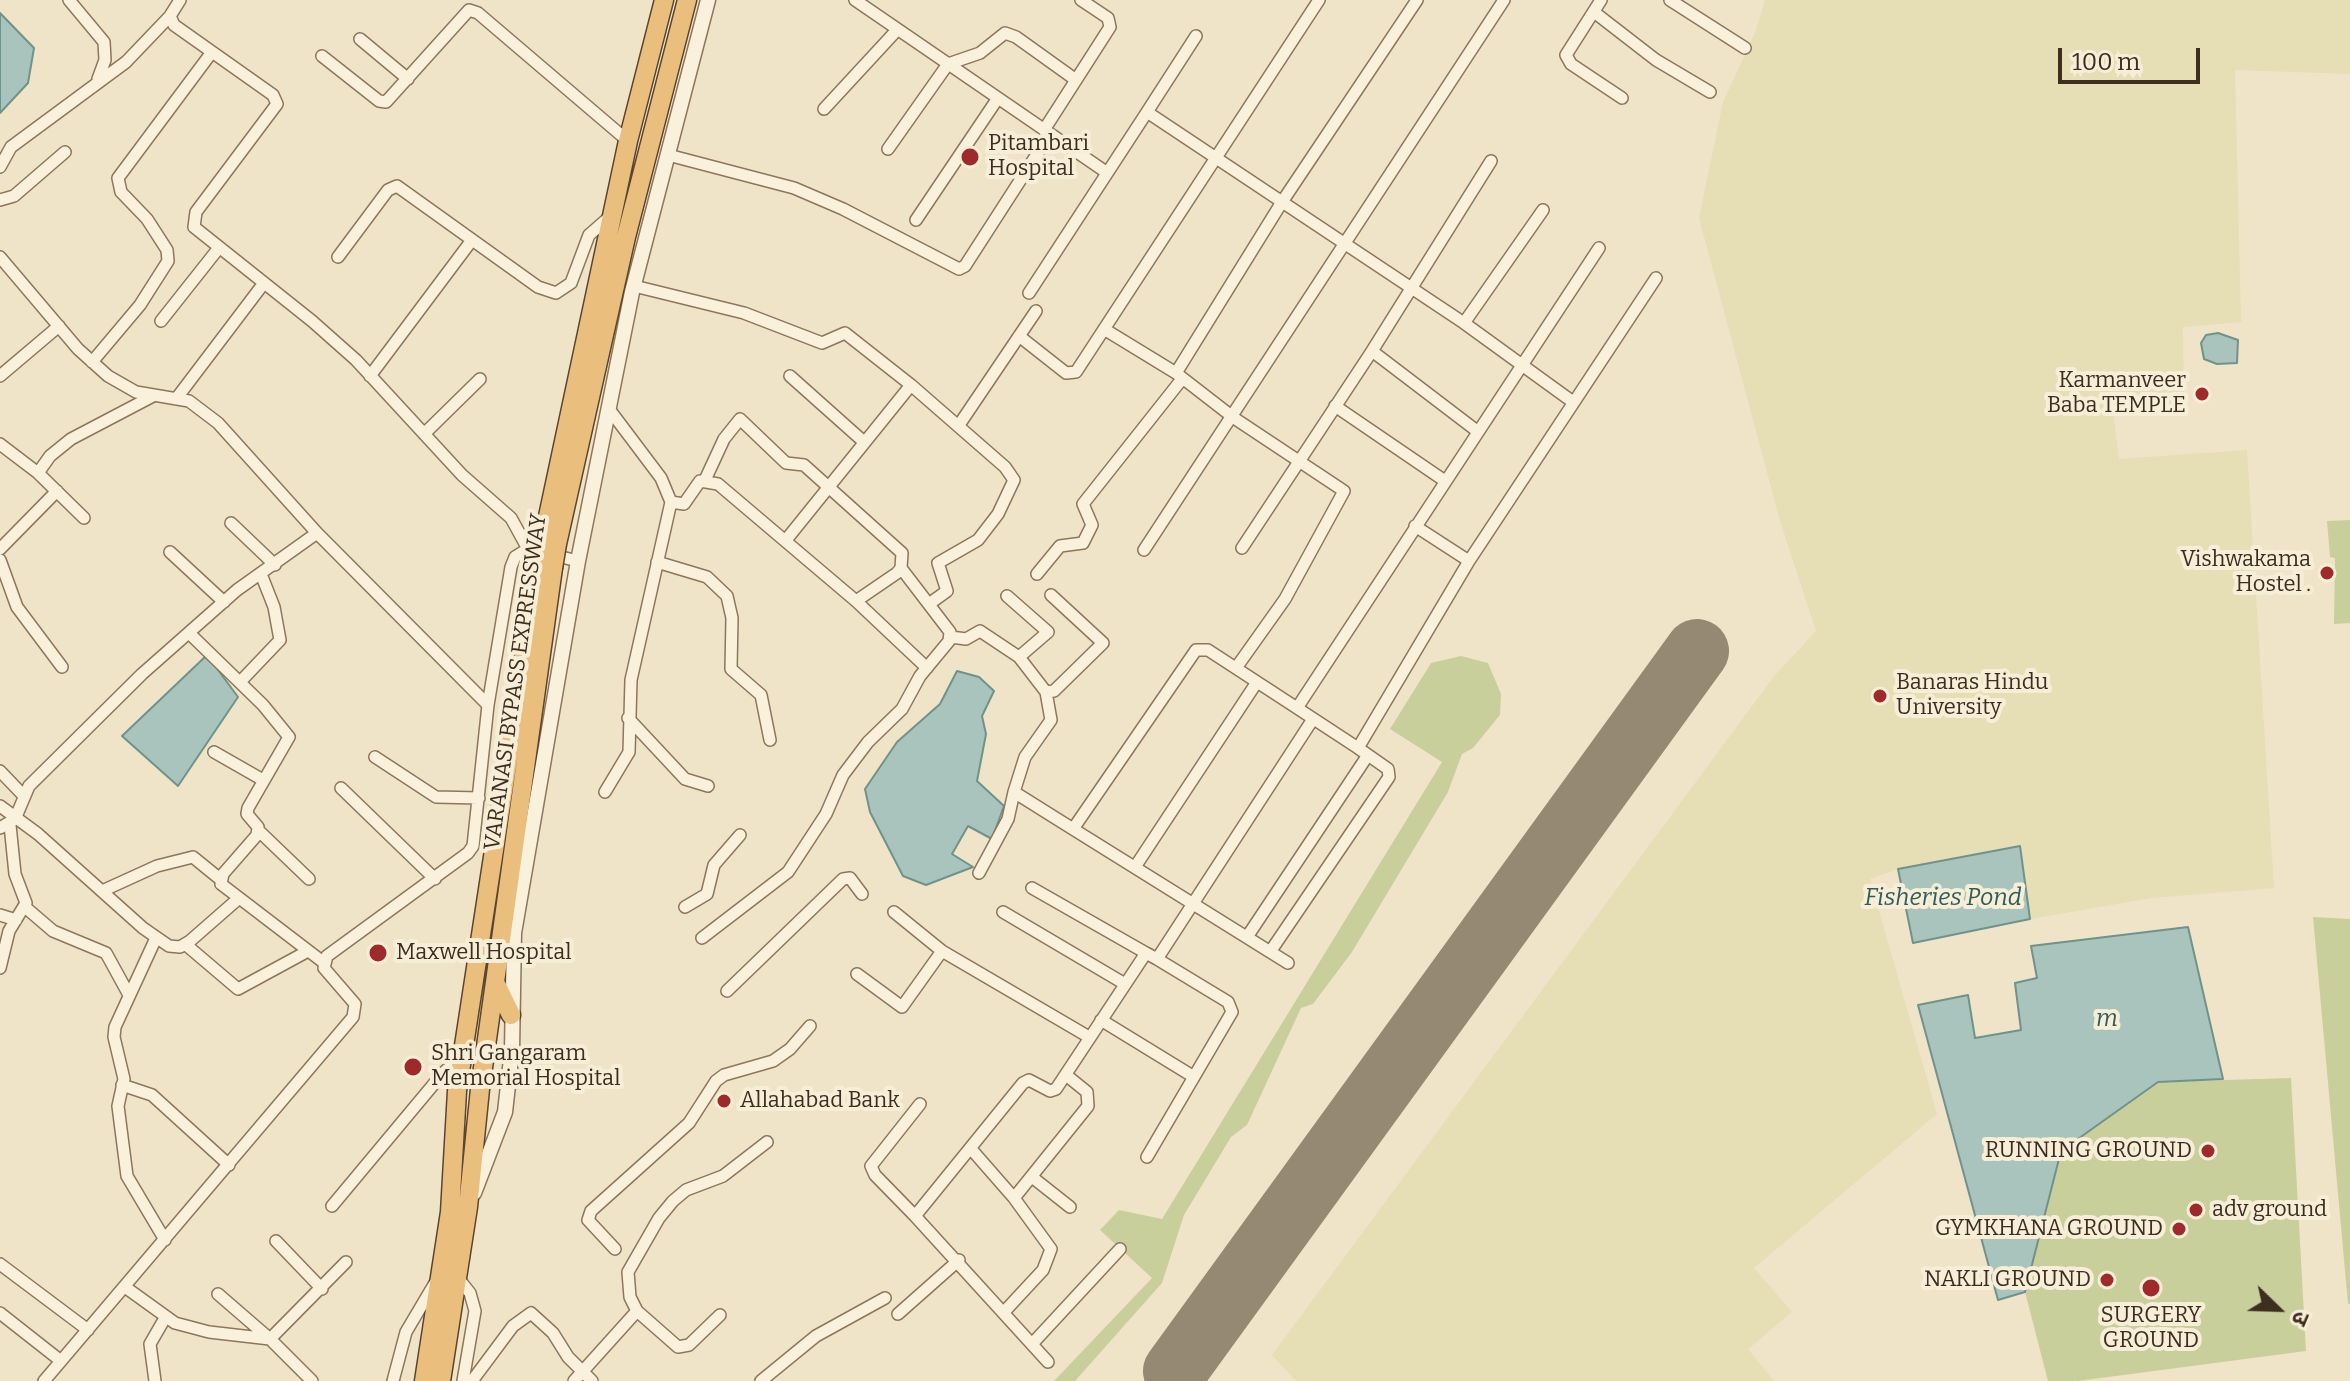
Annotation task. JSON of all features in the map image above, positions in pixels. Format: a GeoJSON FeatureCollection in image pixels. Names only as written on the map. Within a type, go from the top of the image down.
{"type":"FeatureCollection","features":[{"type":"Feature","properties":{"kind":"highway","name":"VARANASI BYPASS EXPRESSWAY"},"geometry":{"type":"LineString","coordinates":[[441,1381],[450,1274],[457,1091],[544,553],[628,141],[664,0]]}},
{"type":"Feature","properties":{"kind":"highway","name":"VARANASI BYPASS EXPRESSWAY"},"geometry":{"type":"LineString","coordinates":[[424,1381],[468,1207],[480,1089],[497,986],[544,553],[687,0]]}},
{"type":"Feature","properties":{"kind":"highway"},"geometry":{"type":"LineString","coordinates":[[497,986],[511,1015]]}},
{"type":"Feature","properties":{"kind":"street"},"geometry":{"type":"LineString","coordinates":[[69,0],[104,42],[105,60],[98,79]]}},
{"type":"Feature","properties":{"kind":"street"},"geometry":{"type":"LineString","coordinates":[[0,167],[11,147],[46,124],[98,79],[126,62],[170,16],[180,0]]}},
{"type":"Feature","properties":{"kind":"street"},"geometry":{"type":"LineString","coordinates":[[468,1207],[505,1112],[512,1050],[514,933],[578,561],[634,286],[708,0]]}},
{"type":"Feature","properties":{"kind":"street"},"geometry":{"type":"LineString","coordinates":[[855,0],[1106,172]]}},
{"type":"Feature","properties":{"kind":"street"},"geometry":{"type":"LineString","coordinates":[[668,155],[794,188],[843,209],[959,269],[965,266],[1107,33],[1110,22],[1081,0]]}},
{"type":"Feature","properties":{"kind":"street"},"geometry":{"type":"LineString","coordinates":[[1019,336],[1072,374],[1319,0]]}},
{"type":"Feature","properties":{"kind":"street"},"geometry":{"type":"LineString","coordinates":[[1037,574],[1060,546],[1083,543],[1092,525],[1083,504],[1179,376],[1282,202],[1417,0]]}},
{"type":"Feature","properties":{"kind":"street"},"geometry":{"type":"LineString","coordinates":[[1144,550],[1234,418],[1343,242],[1504,0]]}},
{"type":"Feature","properties":{"kind":"street"},"geometry":{"type":"LineString","coordinates":[[1601,0],[1569,49],[1567,60],[1622,98]]}},
{"type":"Feature","properties":{"kind":"street"},"geometry":{"type":"LineString","coordinates":[[1673,1],[1745,48]]}},
{"type":"Feature","properties":{"kind":"street"},"geometry":{"type":"LineString","coordinates":[[322,56],[383,102],[391,100],[469,10],[478,13],[628,141]]}},
{"type":"Feature","properties":{"kind":"street"},"geometry":{"type":"LineString","coordinates":[[1594,12],[1656,60],[1710,92]]}},
{"type":"Feature","properties":{"kind":"street"},"geometry":{"type":"LineString","coordinates":[[170,16],[174,25],[273,95],[277,104],[193,218],[194,227],[312,321],[370,376],[462,475],[511,518],[544,553]]}},
{"type":"Feature","properties":{"kind":"street"},"geometry":{"type":"LineString","coordinates":[[824,109],[897,30]]}},
{"type":"Feature","properties":{"kind":"street"},"geometry":{"type":"LineString","coordinates":[[888,149],[948,64],[980,53],[999,37],[1010,34],[1076,80]]}},
{"type":"Feature","properties":{"kind":"street"},"geometry":{"type":"LineString","coordinates":[[1029,293],[1196,36]]}},
{"type":"Feature","properties":{"kind":"street"},"geometry":{"type":"LineString","coordinates":[[360,39],[408,79]]}},
{"type":"Feature","properties":{"kind":"street"},"geometry":{"type":"LineString","coordinates":[[92,362],[140,305],[168,261],[167,250],[147,219],[121,192],[118,178],[212,52]]}},
{"type":"Feature","properties":{"kind":"street"},"geometry":{"type":"LineString","coordinates":[[916,220],[998,98]]}},
{"type":"Feature","properties":{"kind":"street"},"geometry":{"type":"LineString","coordinates":[[1147,112],[1464,323],[1573,402]]}},
{"type":"Feature","properties":{"kind":"street"},"geometry":{"type":"LineString","coordinates":[[0,200],[14,196],[65,152]]}},
{"type":"Feature","properties":{"kind":"street"},"geometry":{"type":"LineString","coordinates":[[1242,548],[1372,351],[1491,161]]}},
{"type":"Feature","properties":{"kind":"street"},"geometry":{"type":"LineString","coordinates":[[338,257],[393,186],[538,287],[556,293],[571,283],[589,235],[613,213]]}},
{"type":"Feature","properties":{"kind":"street"},"geometry":{"type":"LineString","coordinates":[[1464,323],[1543,210]]}},
{"type":"Feature","properties":{"kind":"street"},"geometry":{"type":"LineString","coordinates":[[370,376],[472,240]]}},
{"type":"Feature","properties":{"kind":"street"},"geometry":{"type":"LineString","coordinates":[[1297,708],[1599,248]]}},
{"type":"Feature","properties":{"kind":"street"},"geometry":{"type":"LineString","coordinates":[[161,321],[218,249]]}},
{"type":"Feature","properties":{"kind":"street"},"geometry":{"type":"LineString","coordinates":[[0,257],[92,362],[118,383],[202,409],[218,423],[317,533],[488,705]]}},
{"type":"Feature","properties":{"kind":"street"},"geometry":{"type":"LineString","coordinates":[[1247,937],[1363,752],[1469,561],[1656,278]]}},
{"type":"Feature","properties":{"kind":"street"},"geometry":{"type":"LineString","coordinates":[[176,399],[264,283]]}},
{"type":"Feature","properties":{"kind":"street"},"geometry":{"type":"LineString","coordinates":[[634,286],[744,313],[822,343],[845,333],[959,425],[1005,467],[1014,480],[998,514],[978,540],[938,563],[947,591],[929,604]]}},
{"type":"Feature","properties":{"kind":"street"},"geometry":{"type":"LineString","coordinates":[[959,425],[1036,311]]}},
{"type":"Feature","properties":{"kind":"street"},"geometry":{"type":"LineString","coordinates":[[0,376],[59,326]]}},
{"type":"Feature","properties":{"kind":"street"},"geometry":{"type":"LineString","coordinates":[[1104,329],[1179,376],[1234,418],[1339,487],[1344,497],[1285,599],[1236,668]]}},
{"type":"Feature","properties":{"kind":"street"},"geometry":{"type":"LineString","coordinates":[[1372,351],[1477,431]]}},
{"type":"Feature","properties":{"kind":"street"},"geometry":{"type":"LineString","coordinates":[[790,376],[864,442]]}},
{"type":"Feature","properties":{"kind":"street"},"geometry":{"type":"LineString","coordinates":[[424,434],[480,379]]}},
{"type":"Feature","properties":{"kind":"street"},"geometry":{"type":"LineString","coordinates":[[786,540],[911,385]]}},
{"type":"Feature","properties":{"kind":"street"},"geometry":{"type":"LineString","coordinates":[[38,473],[50,456],[71,439],[153,396]]}},
{"type":"Feature","properties":{"kind":"street"},"geometry":{"type":"LineString","coordinates":[[1335,406],[1445,481]]}},
{"type":"Feature","properties":{"kind":"street"},"geometry":{"type":"LineString","coordinates":[[605,792],[629,752],[632,672],[671,502],[661,478],[609,409]]}},
{"type":"Feature","properties":{"kind":"street"},"geometry":{"type":"LineString","coordinates":[[671,502],[684,504],[697,484],[705,480],[724,439],[740,419],[786,463],[804,465],[899,547],[901,568],[951,637],[966,639],[980,631],[1019,657],[1046,692],[1051,720],[1025,757],[1008,819],[979,873]]}},
{"type":"Feature","properties":{"kind":"street"},"geometry":{"type":"LineString","coordinates":[[0,444],[38,473],[84,518]]}},
{"type":"Feature","properties":{"kind":"street"},"geometry":{"type":"LineString","coordinates":[[705,480],[718,484],[786,540],[927,668]]}},
{"type":"Feature","properties":{"kind":"street"},"geometry":{"type":"LineString","coordinates":[[0,549],[57,491]]}},
{"type":"Feature","properties":{"kind":"street"},"geometry":{"type":"LineString","coordinates":[[231,523],[275,565]]}},
{"type":"Feature","properties":{"kind":"street"},"geometry":{"type":"LineString","coordinates":[[1415,526],[1469,561]]}},
{"type":"Feature","properties":{"kind":"street"},"geometry":{"type":"LineString","coordinates":[[8,824],[23,795],[142,674],[224,602],[317,533]]}},
{"type":"Feature","properties":{"kind":"street"},"geometry":{"type":"LineString","coordinates":[[170,552],[224,602]]}},
{"type":"Feature","properties":{"kind":"street"},"geometry":{"type":"LineString","coordinates":[[323,962],[459,863],[473,846],[488,705],[511,567],[519,553],[544,553],[578,561]]}},
{"type":"Feature","properties":{"kind":"street"},"geometry":{"type":"LineString","coordinates":[[0,560],[17,607],[62,667]]}},
{"type":"Feature","properties":{"kind":"street"},"geometry":{"type":"LineString","coordinates":[[657,562],[707,577],[727,596],[732,618],[731,669],[761,695],[770,740]]}},
{"type":"Feature","properties":{"kind":"street"},"geometry":{"type":"LineString","coordinates":[[856,601],[901,568]]}},
{"type":"Feature","properties":{"kind":"street"},"geometry":{"type":"LineString","coordinates":[[240,682],[280,640],[274,607],[261,574]]}},
{"type":"Feature","properties":{"kind":"street"},"geometry":{"type":"LineString","coordinates":[[1046,692],[1054,691],[1103,643],[1051,595]]}},
{"type":"Feature","properties":{"kind":"street"},"geometry":{"type":"LineString","coordinates":[[1007,596],[1048,632],[1019,657]]}},
{"type":"Feature","properties":{"kind":"street"},"geometry":{"type":"LineString","coordinates":[[189,633],[288,733],[288,741],[263,780],[247,814],[259,831],[309,879]]}},
{"type":"Feature","properties":{"kind":"street"},"geometry":{"type":"LineString","coordinates":[[702,938],[788,872],[826,814],[843,775],[868,742],[902,709],[951,637]]}},
{"type":"Feature","properties":{"kind":"street"},"geometry":{"type":"LineString","coordinates":[[1073,829],[1196,650],[1208,650],[1388,769],[1389,777],[1270,952]]}},
{"type":"Feature","properties":{"kind":"street"},"geometry":{"type":"LineString","coordinates":[[1135,867],[1257,682]]}},
{"type":"Feature","properties":{"kind":"street"},"geometry":{"type":"LineString","coordinates":[[628,718],[685,779],[708,786]]}},
{"type":"Feature","properties":{"kind":"street"},"geometry":{"type":"LineString","coordinates":[[915,1216],[972,1150],[1023,1083],[1029,1080],[1050,1091],[1066,1075],[1125,984],[1194,903],[1313,719]]}},
{"type":"Feature","properties":{"kind":"street"},"geometry":{"type":"LineString","coordinates":[[214,752],[263,780]]}},
{"type":"Feature","properties":{"kind":"street"},"geometry":{"type":"LineString","coordinates":[[375,757],[436,797],[479,798]]}},
{"type":"Feature","properties":{"kind":"street"},"geometry":{"type":"LineString","coordinates":[[0,771],[23,795]]}},
{"type":"Feature","properties":{"kind":"street"},"geometry":{"type":"LineString","coordinates":[[341,788],[435,879]]}},
{"type":"Feature","properties":{"kind":"street"},"geometry":{"type":"LineString","coordinates":[[1014,792],[1288,963]]}},
{"type":"Feature","properties":{"kind":"street"},"geometry":{"type":"LineString","coordinates":[[0,806],[8,824],[15,874],[25,907],[53,931],[106,953],[129,995]]}},
{"type":"Feature","properties":{"kind":"street"},"geometry":{"type":"LineString","coordinates":[[8,824],[38,834],[169,946],[185,944],[238,899]]}},
{"type":"Feature","properties":{"kind":"street"},"geometry":{"type":"LineString","coordinates":[[220,879],[259,831]]}},
{"type":"Feature","properties":{"kind":"street"},"geometry":{"type":"LineString","coordinates":[[685,907],[707,894],[715,862],[740,835]]}},
{"type":"Feature","properties":{"kind":"street"},"geometry":{"type":"LineString","coordinates":[[44,1381],[353,1017],[355,1004],[323,962],[238,899],[193,857],[157,866],[102,891]]}},
{"type":"Feature","properties":{"kind":"street"},"geometry":{"type":"LineString","coordinates":[[727,991],[843,879],[852,880],[862,894]]}},
{"type":"Feature","properties":{"kind":"street"},"geometry":{"type":"LineString","coordinates":[[1032,888],[1232,1006],[1232,1012],[1147,1157]]}},
{"type":"Feature","properties":{"kind":"street"},"geometry":{"type":"LineString","coordinates":[[0,968],[9,931],[25,907]]}},
{"type":"Feature","properties":{"kind":"street"},"geometry":{"type":"LineString","coordinates":[[894,912],[942,951],[1089,1037]]}},
{"type":"Feature","properties":{"kind":"street"},"geometry":{"type":"LineString","coordinates":[[1003,912],[1125,984]]}},
{"type":"Feature","properties":{"kind":"street"},"geometry":{"type":"LineString","coordinates":[[0,915],[16,920]]}},
{"type":"Feature","properties":{"kind":"street"},"geometry":{"type":"LineString","coordinates":[[156,938],[129,995],[114,1037],[123,1067],[118,1106],[127,1176],[165,1240]]}},
{"type":"Feature","properties":{"kind":"street"},"geometry":{"type":"LineString","coordinates":[[185,944],[238,989],[308,951]]}},
{"type":"Feature","properties":{"kind":"street"},"geometry":{"type":"LineString","coordinates":[[857,974],[902,1007],[942,951]]}},
{"type":"Feature","properties":{"kind":"street"},"geometry":{"type":"LineString","coordinates":[[1101,1020],[1194,1077]]}},
{"type":"Feature","properties":{"kind":"street"},"geometry":{"type":"LineString","coordinates":[[615,1249],[588,1220],[591,1211],[689,1123],[716,1081],[724,1075],[773,1061],[810,1026]]}},
{"type":"Feature","properties":{"kind":"street"},"geometry":{"type":"LineString","coordinates":[[332,1206],[443,1073],[465,1055]]}},
{"type":"Feature","properties":{"kind":"street"},"geometry":{"type":"LineString","coordinates":[[1014,1198],[1088,1106],[1087,1092],[1066,1075]]}},
{"type":"Feature","properties":{"kind":"street"},"geometry":{"type":"LineString","coordinates":[[122,1085],[152,1095],[229,1165]]}},
{"type":"Feature","properties":{"kind":"street"},"geometry":{"type":"LineString","coordinates":[[920,1104],[871,1166],[875,1175],[959,1260],[1048,1362]]}},
{"type":"Feature","properties":{"kind":"street"},"geometry":{"type":"LineString","coordinates":[[720,1315],[684,1348],[673,1345],[637,1311],[630,1297],[628,1272],[659,1218],[686,1190],[723,1176],[767,1142]]}},
{"type":"Feature","properties":{"kind":"street"},"geometry":{"type":"LineString","coordinates":[[972,1150],[1036,1224],[1051,1249],[1043,1270],[1004,1312]]}},
{"type":"Feature","properties":{"kind":"street"},"geometry":{"type":"LineString","coordinates":[[1032,1177],[1070,1207]]}},
{"type":"Feature","properties":{"kind":"street"},"geometry":{"type":"LineString","coordinates":[[276,1241],[322,1289]]}},
{"type":"Feature","properties":{"kind":"street"},"geometry":{"type":"LineString","coordinates":[[1032,1344],[1120,1249]]}},
{"type":"Feature","properties":{"kind":"street"},"geometry":{"type":"LineString","coordinates":[[898,1314],[959,1260]]}},
{"type":"Feature","properties":{"kind":"street"},"geometry":{"type":"LineString","coordinates":[[270,1339],[346,1262]]}},
{"type":"Feature","properties":{"kind":"street"},"geometry":{"type":"LineString","coordinates":[[0,1264],[88,1330]]}},
{"type":"Feature","properties":{"kind":"street"},"geometry":{"type":"LineString","coordinates":[[393,1381],[406,1332],[450,1274],[470,1293],[475,1311],[463,1381]]}},
{"type":"Feature","properties":{"kind":"street"},"geometry":{"type":"LineString","coordinates":[[125,1287],[165,1318],[209,1332],[270,1339]]}},
{"type":"Feature","properties":{"kind":"street"},"geometry":{"type":"LineString","coordinates":[[218,1294],[312,1381]]}},
{"type":"Feature","properties":{"kind":"street"},"geometry":{"type":"LineString","coordinates":[[761,1381],[806,1343],[885,1298]]}},
{"type":"Feature","properties":{"kind":"street"},"geometry":{"type":"LineString","coordinates":[[578,1377],[637,1311]]}},
{"type":"Feature","properties":{"kind":"street"},"geometry":{"type":"LineString","coordinates":[[0,1313],[61,1361]]}},
{"type":"Feature","properties":{"kind":"street"},"geometry":{"type":"LineString","coordinates":[[472,1381],[513,1326],[531,1313],[553,1333],[578,1377],[592,1381]]}},
{"type":"Feature","properties":{"kind":"street"},"geometry":{"type":"LineString","coordinates":[[155,1381],[150,1344],[165,1318]]}},
{"type":"Feature","properties":{"kind":"shaded area"},"geometry":{"type":"Polygon","coordinates":[[[1765,0],[2350,0],[2350,74],[2235,70],[2241,322],[2183,327],[2184,412],[2113,412],[2119,459],[2247,450],[2274,888],[2152,898],[2030,919],[2019,846],[1898,869],[1870,879],[1937,1114],[1754,1268],[1792,1312],[1748,1349],[1774,1381],[1296,1381],[1272,1355],[1775,675],[1816,631],[1780,521],[1699,218],[1723,102],[1755,33],[1765,0]]]}},
{"type":"Feature","properties":{"kind":"green space"},"geometry":{"type":"Polygon","coordinates":[[[2350,520],[2350,623],[2334,624],[2335,558],[2330,557],[2327,521],[2350,520]]]}},
{"type":"Feature","properties":{"kind":"green space"},"geometry":{"type":"Polygon","coordinates":[[[1461,656],[1488,663],[1501,694],[1500,715],[1473,748],[1462,754],[1448,792],[1352,952],[1313,1004],[1301,1008],[1247,1125],[1231,1137],[1184,1215],[1162,1283],[1075,1381],[1054,1381],[1152,1278],[1100,1230],[1119,1210],[1162,1219],[1442,762],[1390,729],[1431,663],[1461,656]]]}},
{"type":"Feature","properties":{"kind":"green space"},"geometry":{"type":"Polygon","coordinates":[[[2313,917],[2350,919],[2350,1304],[2348,1304],[2313,917]]]}},
{"type":"Feature","properties":{"kind":"green space"},"geometry":{"type":"Polygon","coordinates":[[[2291,1078],[2306,1351],[2078,1381],[2048,1381],[2025,1292],[2061,1151],[2158,1082],[2291,1078]]]}},
{"type":"Feature","properties":{"kind":"water"},"geometry":{"type":"Polygon","coordinates":[[[0,13],[34,48],[28,83],[0,113],[0,13]]]}},
{"type":"Feature","properties":{"kind":"water"},"geometry":{"type":"Polygon","coordinates":[[[2218,333],[2238,340],[2237,363],[2217,364],[2204,359],[2201,343],[2206,335],[2218,333]]]}},
{"type":"Feature","properties":{"kind":"water"},"geometry":{"type":"Polygon","coordinates":[[[207,655],[238,697],[178,786],[122,736],[207,655]]]}},
{"type":"Feature","properties":{"kind":"water"},"geometry":{"type":"Polygon","coordinates":[[[957,671],[979,677],[994,691],[982,716],[986,734],[977,781],[1004,806],[992,839],[968,826],[952,854],[973,867],[926,885],[903,876],[870,812],[865,789],[897,742],[940,704],[957,671]]]}},
{"type":"Feature","properties":{"kind":"water","name":"Fisheries Pond"},"geometry":{"type":"Polygon","coordinates":[[[2020,846],[2030,919],[1913,943],[1898,869],[2020,846]]]}},
{"type":"Feature","properties":{"kind":"water","name":"m"},"geometry":{"type":"Polygon","coordinates":[[[2188,927],[2223,1079],[2158,1082],[2061,1151],[2025,1292],[1998,1300],[1918,1005],[1968,995],[1975,1038],[2021,1030],[2015,983],[2037,978],[2031,946],[2188,927]]]}},
{"type":"Feature","properties":{"kind":"runway"},"geometry":{"type":"LineString","coordinates":[[1175,1371],[1697,651]]}},
{"type":"Feature","properties":{"kind":"place","name":"Pitambari Hospital"},"geometry":{"type":"Point","coordinates":[970,157]}},
{"type":"Feature","properties":{"kind":"place","name":"Karmanveer Baba TEMPLE"},"geometry":{"type":"Point","coordinates":[2202,394]}},
{"type":"Feature","properties":{"kind":"place","name":"Vishwakama Hostel ."},"geometry":{"type":"Point","coordinates":[2327,573]}},
{"type":"Feature","properties":{"kind":"place","name":"Banaras Hindu University"},"geometry":{"type":"Point","coordinates":[1880,696]}},
{"type":"Feature","properties":{"kind":"place","name":"Maxwell Hospital"},"geometry":{"type":"Point","coordinates":[378,953]}},
{"type":"Feature","properties":{"kind":"place","name":"Shri Gangaram Memorial Hospital"},"geometry":{"type":"Point","coordinates":[413,1067]}},
{"type":"Feature","properties":{"kind":"place","name":"Allahabad Bank"},"geometry":{"type":"Point","coordinates":[724,1101]}},
{"type":"Feature","properties":{"kind":"place","name":"RUNNING GROUND"},"geometry":{"type":"Point","coordinates":[2208,1151]}},
{"type":"Feature","properties":{"kind":"place","name":"adv ground"},"geometry":{"type":"Point","coordinates":[2196,1210]}},
{"type":"Feature","properties":{"kind":"place","name":"GYMKHANA GROUND"},"geometry":{"type":"Point","coordinates":[2179,1229]}},
{"type":"Feature","properties":{"kind":"place","name":"NAKLI GROUND"},"geometry":{"type":"Point","coordinates":[2107,1280]}},
{"type":"Feature","properties":{"kind":"place","name":"SURGERY GROUND"},"geometry":{"type":"Point","coordinates":[2151,1288]}}]}
